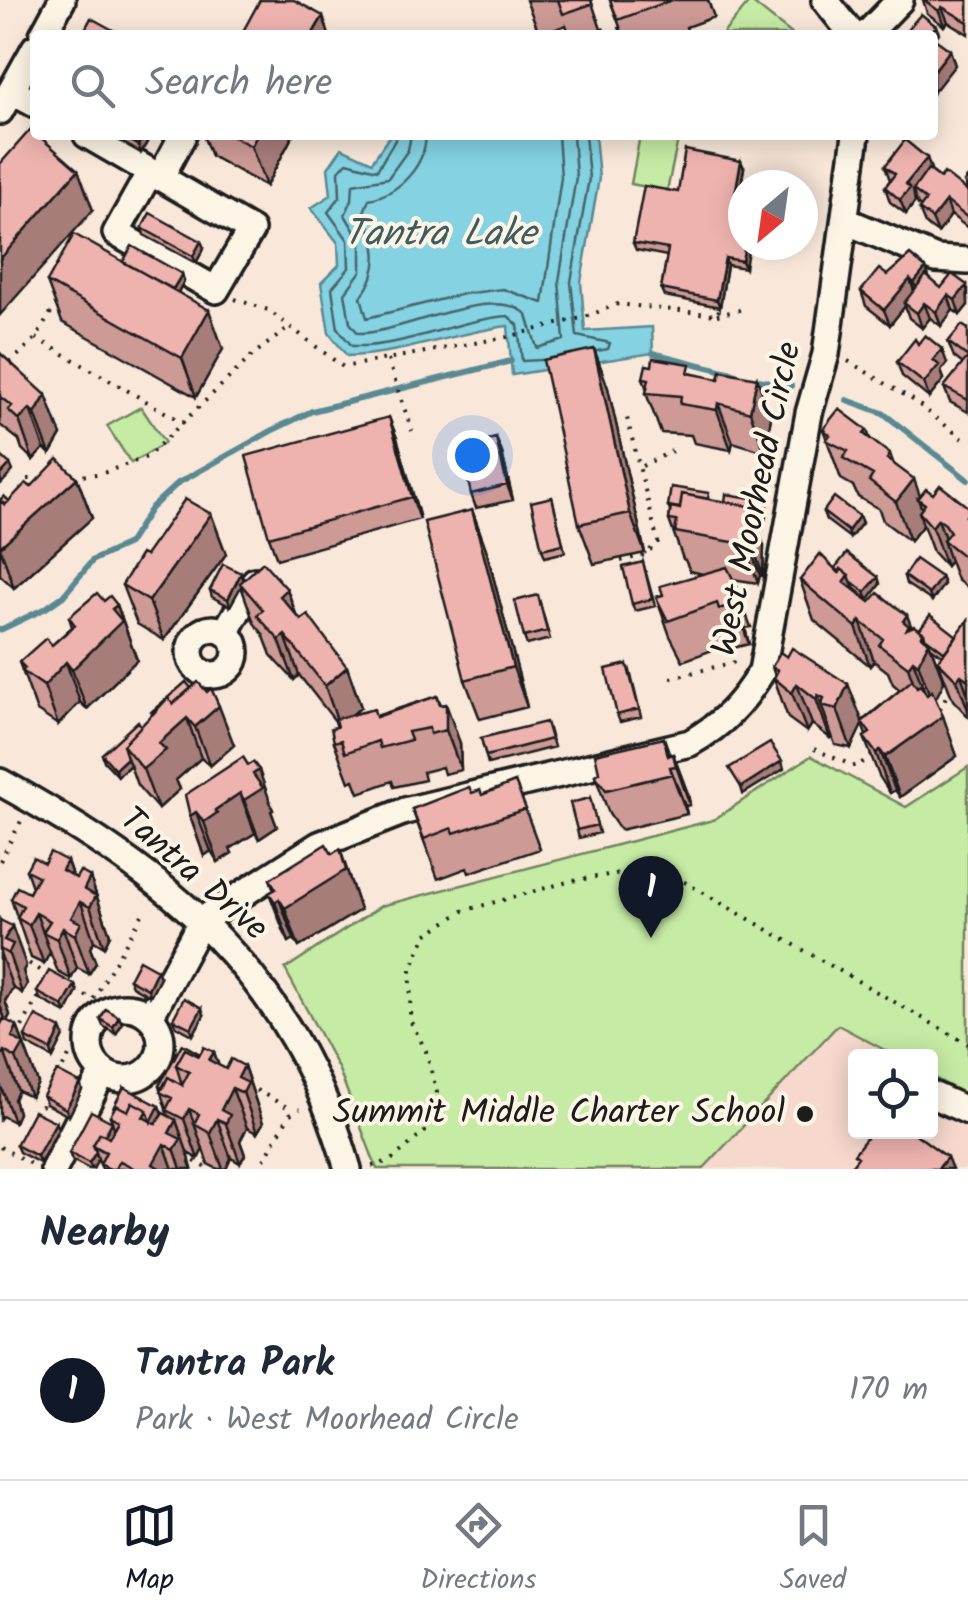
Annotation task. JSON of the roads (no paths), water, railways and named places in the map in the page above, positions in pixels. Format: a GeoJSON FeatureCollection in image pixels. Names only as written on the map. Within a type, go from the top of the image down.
{"type":"FeatureCollection","features":[{"type":"Feature","properties":{"kind":"street"},"geometry":{"type":"LineString","coordinates":[[47,30],[62,0]]}},
{"type":"Feature","properties":{"kind":"street"},"geometry":{"type":"LineString","coordinates":[[825,0],[849,30]]}},
{"type":"Feature","properties":{"kind":"street"},"geometry":{"type":"LineString","coordinates":[[871,30],[900,0]]}},
{"type":"Feature","properties":{"kind":"street"},"geometry":{"type":"LineString","coordinates":[[6,100],[30,60]]}},
{"type":"Feature","properties":{"kind":"street"},"geometry":{"type":"LineString","coordinates":[[96,140],[155,175],[251,230],[216,290],[116,233],[155,175],[180,140]]}},
{"type":"Feature","properties":{"kind":"street","name":"West Moorhead Circle"},"geometry":{"type":"LineString","coordinates":[[202,920],[319,845],[370,822],[690,743],[720,726],[744,701],[762,672],[808,412],[826,354],[855,140]]}},
{"type":"Feature","properties":{"kind":"street"},"geometry":{"type":"LineString","coordinates":[[846,221],[936,258],[968,261]]}},
{"type":"Feature","properties":{"kind":"street"},"geometry":{"type":"LineString","coordinates":[[226,632],[255,581]]}},
{"type":"Feature","properties":{"kind":"street","name":"Tantra Drive"},"geometry":{"type":"LineString","coordinates":[[2,789],[32,800],[94,834],[202,920],[255,976],[288,1024],[360,1168]]}},
{"type":"Feature","properties":{"kind":"street"},"geometry":{"type":"LineString","coordinates":[[150,1017],[202,920]]}},
{"type":"Feature","properties":{"kind":"street"},"geometry":{"type":"LineString","coordinates":[[127,1007],[150,1017],[162,1043],[150,1070],[124,1080],[103,1072],[93,1059],[89,1043],[98,1020],[111,1010],[127,1007]]}},
{"type":"Feature","properties":{"kind":"street"},"geometry":{"type":"LineString","coordinates":[[54,1169],[103,1072]]}},
{"type":"Feature","properties":{"kind":"street"},"geometry":{"type":"LineString","coordinates":[[938,1098],[968,1111]]}},
{"type":"Feature","properties":{"kind":"water","name":"Tantra Lake"},"geometry":{"type":"Polygon","coordinates":[[[387,140],[595,140],[599,178],[581,282],[585,331],[652,327],[653,353],[512,375],[508,326],[387,352],[347,356],[329,333],[321,283],[339,265],[338,243],[311,208],[331,195],[328,168],[342,148],[372,162],[387,140]]]}},
{"type":"Feature","properties":{"kind":"waterway"},"geometry":{"type":"LineString","coordinates":[[653,353],[736,374]]}},
{"type":"Feature","properties":{"kind":"waterway"},"geometry":{"type":"LineString","coordinates":[[0,630],[46,608],[63,596],[93,560],[128,544],[151,508],[178,483],[273,430],[312,411],[511,361]]}},
{"type":"Feature","properties":{"kind":"waterway"},"geometry":{"type":"LineString","coordinates":[[753,379],[791,386]]}},
{"type":"Feature","properties":{"kind":"waterway"},"geometry":{"type":"LineString","coordinates":[[847,400],[883,413],[968,480]]}},
{"type":"Feature","properties":{"kind":"place","name":"Tantra Park"},"geometry":{"type":"Point","coordinates":[651,938]}},
{"type":"Feature","properties":{"kind":"place","name":"Summit Middle Charter School"},"geometry":{"type":"Point","coordinates":[805,1114]}}]}
